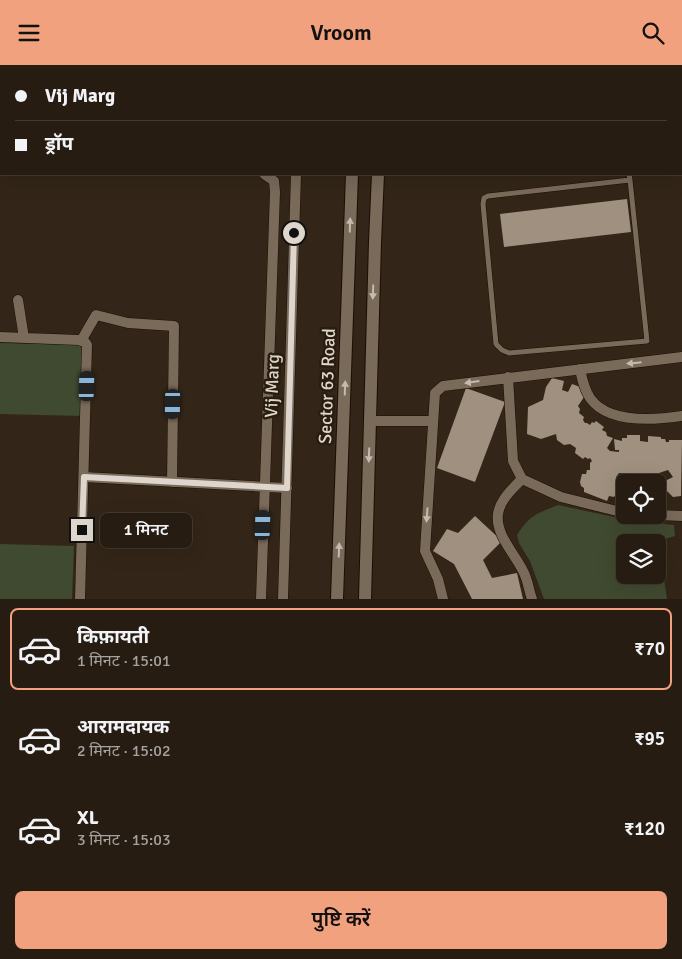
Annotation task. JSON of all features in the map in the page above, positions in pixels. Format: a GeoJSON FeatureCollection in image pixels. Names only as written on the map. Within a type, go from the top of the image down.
{"type":"FeatureCollection","features":[{"type":"Feature","properties":{"kind":"street"},"geometry":{"type":"LineString","coordinates":[[261,599],[275,192],[274,181],[265,175]]}},
{"type":"Feature","properties":{"kind":"street","name":"Vij Marg"},"geometry":{"type":"LineString","coordinates":[[283,599],[296,175]]}},
{"type":"Feature","properties":{"kind":"street","name":"Sector 63 Road"},"geometry":{"type":"LineString","coordinates":[[337,599],[352,175]]}},
{"type":"Feature","properties":{"kind":"street"},"geometry":{"type":"LineString","coordinates":[[365,599],[378,175]]}},
{"type":"Feature","properties":{"kind":"street"},"geometry":{"type":"LineString","coordinates":[[18,300],[24,338]]}},
{"type":"Feature","properties":{"kind":"street"},"geometry":{"type":"LineString","coordinates":[[81,341],[96,315],[128,323],[174,326],[172,482]]}},
{"type":"Feature","properties":{"kind":"street"},"geometry":{"type":"LineString","coordinates":[[0,337],[81,341],[85,342],[88,350],[80,599]]}},
{"type":"Feature","properties":{"kind":"street"},"geometry":{"type":"LineString","coordinates":[[444,599],[438,579],[425,551],[435,393],[443,386],[682,357]]}},
{"type":"Feature","properties":{"kind":"street"},"geometry":{"type":"LineString","coordinates":[[580,369],[584,387],[591,400],[603,409],[617,415],[635,419],[663,419],[682,416]]}},
{"type":"Feature","properties":{"kind":"street"},"geometry":{"type":"LineString","coordinates":[[508,377],[510,439],[513,461],[522,479],[561,497],[616,511]]}},
{"type":"Feature","properties":{"kind":"street"},"geometry":{"type":"LineString","coordinates":[[370,421],[433,421]]}},
{"type":"Feature","properties":{"kind":"street"},"geometry":{"type":"LineString","coordinates":[[84,477],[287,488]]}},
{"type":"Feature","properties":{"kind":"street"},"geometry":{"type":"LineString","coordinates":[[522,479],[501,503],[498,512],[498,522],[501,532],[524,573],[532,599]]}},
{"type":"Feature","properties":{"kind":"street"},"geometry":{"type":"LineString","coordinates":[[666,515],[682,516]]}},
{"type":"Feature","properties":{"kind":"lane"},"geometry":{"type":"LineString","coordinates":[[629,175],[630,180],[647,341],[509,353],[502,350],[496,343],[484,198],[488,195],[630,180]]}},
{"type":"Feature","properties":{"kind":"green space"},"geometry":{"type":"Polygon","coordinates":[[[0,343],[84,345],[82,416],[0,414],[0,343]]]}},
{"type":"Feature","properties":{"kind":"green space"},"geometry":{"type":"Polygon","coordinates":[[[558,505],[616,517],[616,524],[674,525],[675,536],[666,539],[666,534],[616,534],[616,584],[665,584],[667,599],[544,599],[530,561],[519,543],[517,535],[530,519],[558,505]]]}},
{"type":"Feature","properties":{"kind":"green space"},"geometry":{"type":"Polygon","coordinates":[[[0,544],[74,546],[72,599],[0,599],[0,544]]]}},
{"type":"Feature","properties":{"kind":"building"},"geometry":{"type":"Polygon","coordinates":[[[627,199],[631,232],[504,247],[500,214],[627,199]]]}},
{"type":"Feature","properties":{"kind":"building"},"geometry":{"type":"Polygon","coordinates":[[[552,378],[564,381],[562,390],[568,392],[572,384],[583,388],[584,397],[578,406],[580,409],[579,413],[584,417],[585,423],[590,425],[596,421],[604,427],[602,430],[606,432],[607,436],[613,438],[607,448],[610,451],[619,452],[619,450],[615,450],[614,439],[622,441],[622,438],[627,438],[627,435],[640,435],[640,441],[648,442],[648,436],[661,437],[666,442],[669,442],[669,440],[682,440],[681,496],[673,497],[667,491],[666,480],[673,477],[668,470],[656,474],[616,474],[616,494],[614,497],[609,496],[607,501],[584,492],[580,482],[582,474],[586,474],[587,470],[590,470],[590,463],[592,461],[590,458],[585,457],[583,459],[575,453],[576,448],[570,444],[564,445],[557,440],[556,434],[541,439],[527,434],[528,407],[543,400],[546,387],[552,378]]]}},
{"type":"Feature","properties":{"kind":"building"},"geometry":{"type":"Polygon","coordinates":[[[466,388],[505,402],[475,482],[437,468],[466,388]]]}},
{"type":"Feature","properties":{"kind":"building"},"geometry":{"type":"Polygon","coordinates":[[[475,516],[502,541],[483,560],[492,578],[517,573],[523,599],[472,599],[454,564],[433,551],[447,529],[458,533],[475,516]]]}},
{"type":"Feature","properties":{"kind":"route"},"geometry":{"type":"LineString","coordinates":[[82,530],[84,477],[287,488],[294,233]]}}]}
